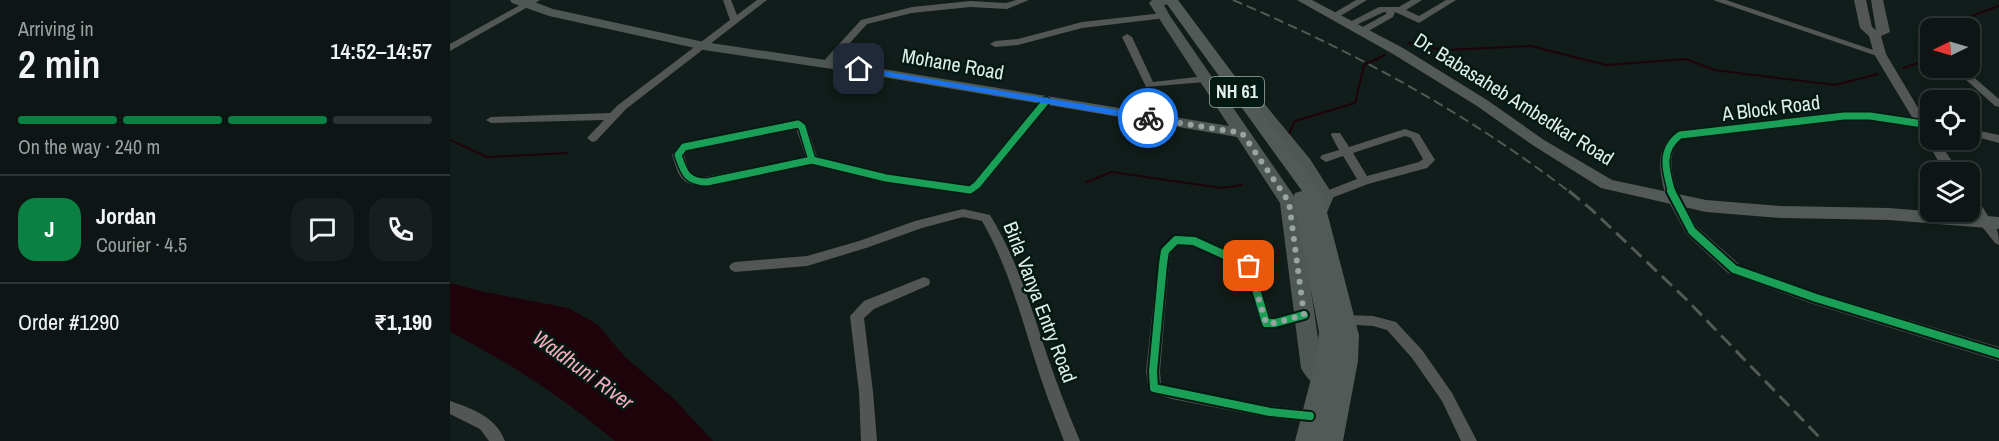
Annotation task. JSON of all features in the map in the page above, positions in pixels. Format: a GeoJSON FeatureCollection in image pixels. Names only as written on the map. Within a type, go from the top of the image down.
{"type":"FeatureCollection","features":[{"type":"Feature","properties":{"kind":"highway","name":"NH 61"},"geometry":{"type":"LineString","coordinates":[[1163,3],[1315,199],[1344,320],[1349,354],[1331,379],[1310,416],[1307,441]]}},
{"type":"Feature","properties":{"kind":"highway","name":"NH 61"},"geometry":{"type":"LineString","coordinates":[[1315,199],[1330,332],[1333,416],[1331,441]]}},
{"type":"Feature","properties":{"kind":"main road","name":"Mohane Road"},"geometry":{"type":"LineString","coordinates":[[543,0],[709,42]]}},
{"type":"Feature","properties":{"kind":"main road"},"geometry":{"type":"LineString","coordinates":[[1178,0],[1220,58],[1287,142],[1315,199]]}},
{"type":"Feature","properties":{"kind":"main road","name":"Dr. Babasaheb Ambedkar Road"},"geometry":{"type":"LineString","coordinates":[[1303,0],[1359,26],[1406,53],[1539,143],[1607,184],[1672,196],[1706,206],[1781,212],[1889,214],[1991,220]]}},
{"type":"Feature","properties":{"kind":"main road","name":"Dr. Babasaheb Ambedkar Road"},"geometry":{"type":"LineString","coordinates":[[1314,0],[1339,12],[1359,26]]}},
{"type":"Feature","properties":{"kind":"main road","name":"Mohane Road"},"geometry":{"type":"LineString","coordinates":[[527,2],[624,30],[1237,126]]}},
{"type":"Feature","properties":{"kind":"main road"},"geometry":{"type":"LineString","coordinates":[[1163,3],[1207,82],[1289,202],[1312,368],[1331,379]]}},
{"type":"Feature","properties":{"kind":"main road","name":"Mohane Road"},"geometry":{"type":"LineString","coordinates":[[830,61],[1046,101],[1237,126]]}},
{"type":"Feature","properties":{"kind":"street"},"geometry":{"type":"LineString","coordinates":[[728,0],[735,21]]}},
{"type":"Feature","properties":{"kind":"street"},"geometry":{"type":"LineString","coordinates":[[591,138],[612,116],[763,0]]}},
{"type":"Feature","properties":{"kind":"street"},"geometry":{"type":"LineString","coordinates":[[830,61],[864,22],[912,10],[970,4],[1007,6],[1025,0]]}},
{"type":"Feature","properties":{"kind":"street"},"geometry":{"type":"LineString","coordinates":[[1339,12],[1363,0]]}},
{"type":"Feature","properties":{"kind":"street"},"geometry":{"type":"LineString","coordinates":[[1359,26],[1390,15],[1395,10],[1418,0]]}},
{"type":"Feature","properties":{"kind":"street"},"geometry":{"type":"LineString","coordinates":[[1395,10],[1419,20],[1452,0]]}},
{"type":"Feature","properties":{"kind":"street"},"geometry":{"type":"LineString","coordinates":[[1718,0],[1880,54]]}},
{"type":"Feature","properties":{"kind":"street"},"geometry":{"type":"LineString","coordinates":[[1860,0],[1866,28],[1874,34],[1880,54],[1920,116]]}},
{"type":"Feature","properties":{"kind":"street"},"geometry":{"type":"LineString","coordinates":[[1874,34],[1884,32],[1877,0]]}},
{"type":"Feature","properties":{"kind":"street"},"geometry":{"type":"LineString","coordinates":[[450,48],[527,2]]}},
{"type":"Feature","properties":{"kind":"street"},"geometry":{"type":"LineString","coordinates":[[995,44],[1018,42],[1163,3]]}},
{"type":"Feature","properties":{"kind":"street"},"geometry":{"type":"LineString","coordinates":[[1127,37],[1150,85],[1207,82]]}},
{"type":"Feature","properties":{"kind":"street"},"geometry":{"type":"LineString","coordinates":[[1970,78],[1999,104]]}},
{"type":"Feature","properties":{"kind":"street"},"geometry":{"type":"LineString","coordinates":[[1163,87],[1207,82]]}},
{"type":"Feature","properties":{"kind":"street"},"geometry":{"type":"LineString","coordinates":[[812,160],[802,127],[798,124],[684,147],[678,154],[685,177],[692,183],[707,182],[812,160],[886,178],[970,190],[977,185],[1046,101]]}},
{"type":"Feature","properties":{"kind":"street"},"geometry":{"type":"LineString","coordinates":[[491,120],[612,116]]}},
{"type":"Feature","properties":{"kind":"street","name":"A Block Road"},"geometry":{"type":"LineString","coordinates":[[1672,196],[1664,165],[1673,140],[1680,135],[1844,116],[1870,116],[1920,123]]}},
{"type":"Feature","properties":{"kind":"street"},"geometry":{"type":"LineString","coordinates":[[1315,199],[1364,181],[1423,165],[1429,160],[1415,136],[1405,132],[1326,158]]}},
{"type":"Feature","properties":{"kind":"street"},"geometry":{"type":"LineString","coordinates":[[1980,134],[1999,139]]}},
{"type":"Feature","properties":{"kind":"street"},"geometry":{"type":"LineString","coordinates":[[1336,135],[1364,181]]}},
{"type":"Feature","properties":{"kind":"street"},"geometry":{"type":"LineString","coordinates":[[1672,196],[1692,231],[1734,269],[1816,298],[1999,354]]}},
{"type":"Feature","properties":{"kind":"street"},"geometry":{"type":"LineString","coordinates":[[1980,209],[1991,220],[1999,240]]}},
{"type":"Feature","properties":{"kind":"street","name":"Birla Vanya Entry Road"},"geometry":{"type":"LineString","coordinates":[[735,267],[807,261],[862,245],[919,224],[963,213],[986,218],[994,231],[1029,318],[1072,441]]}},
{"type":"Feature","properties":{"kind":"street"},"geometry":{"type":"LineString","coordinates":[[1304,315],[1275,323],[1266,323],[1249,266],[1194,241],[1176,240],[1166,251],[1162,264],[1153,371],[1154,388],[1270,412],[1310,416]]}},
{"type":"Feature","properties":{"kind":"street"},"geometry":{"type":"LineString","coordinates":[[869,441],[857,316],[869,305],[924,282]]}},
{"type":"Feature","properties":{"kind":"street"},"geometry":{"type":"LineString","coordinates":[[1344,320],[1373,321],[1391,326],[1417,354],[1447,396],[1469,441]]}},
{"type":"Feature","properties":{"kind":"street"},"geometry":{"type":"LineString","coordinates":[[450,407],[470,415],[492,429],[497,441]]}},
{"type":"Feature","properties":{"kind":"water","name":"Waldhuni River"},"geometry":{"type":"Polygon","coordinates":[[[450,283],[568,308],[597,324],[624,356],[674,399],[713,441],[615,441],[536,382],[450,332],[450,283]]]}},
{"type":"Feature","properties":{"kind":"waterway"},"geometry":{"type":"LineString","coordinates":[[1966,18],[1999,6]]}},
{"type":"Feature","properties":{"kind":"waterway"},"geometry":{"type":"LineString","coordinates":[[1409,43],[1443,50],[1531,46],[1606,65],[1686,59],[1714,70],[1835,85],[1878,74]]}},
{"type":"Feature","properties":{"kind":"waterway"},"geometry":{"type":"LineString","coordinates":[[1288,136],[1295,121],[1355,103],[1364,65],[1385,55]]}},
{"type":"Feature","properties":{"kind":"waterway"},"geometry":{"type":"LineString","coordinates":[[1903,68],[1920,62]]}},
{"type":"Feature","properties":{"kind":"waterway"},"geometry":{"type":"LineString","coordinates":[[450,140],[487,157],[567,153]]}},
{"type":"Feature","properties":{"kind":"waterway"},"geometry":{"type":"LineString","coordinates":[[1086,182],[1112,172],[1221,188],[1242,185]]}},
{"type":"Feature","properties":{"kind":"railway"},"geometry":{"type":"LineString","coordinates":[[1233,0],[1322,40],[1408,86],[1491,136],[1571,193]]}},
{"type":"Feature","properties":{"kind":"railway"},"geometry":{"type":"LineString","coordinates":[[1569,191],[1686,299],[1823,441]]}},
{"type":"Feature","properties":{"kind":"cycle path"},"geometry":{"type":"LineString","coordinates":[[812,160],[699,182],[686,177],[678,155],[684,147],[798,124],[802,127],[812,160],[886,178],[970,190],[977,185],[1046,101]]}},
{"type":"Feature","properties":{"kind":"cycle path"},"geometry":{"type":"LineString","coordinates":[[1920,124],[1870,116],[1844,116],[1680,135],[1673,140],[1664,165],[1673,198],[1692,231],[1734,269],[1816,298],[1999,354]]}},
{"type":"Feature","properties":{"kind":"cycle path"},"geometry":{"type":"LineString","coordinates":[[1304,315],[1275,323],[1266,323],[1249,266],[1194,241],[1176,240],[1165,251],[1163,264],[1153,371],[1154,388],[1270,412],[1310,416]]}},
{"type":"Feature","properties":{"kind":"way so far"},"geometry":{"type":"LineString","coordinates":[[1148,118],[1242,133],[1289,202],[1304,315],[1275,323],[1266,323],[1249,266]]}},
{"type":"Feature","properties":{"kind":"route"},"geometry":{"type":"LineString","coordinates":[[859,69],[1148,118]]}}]}
